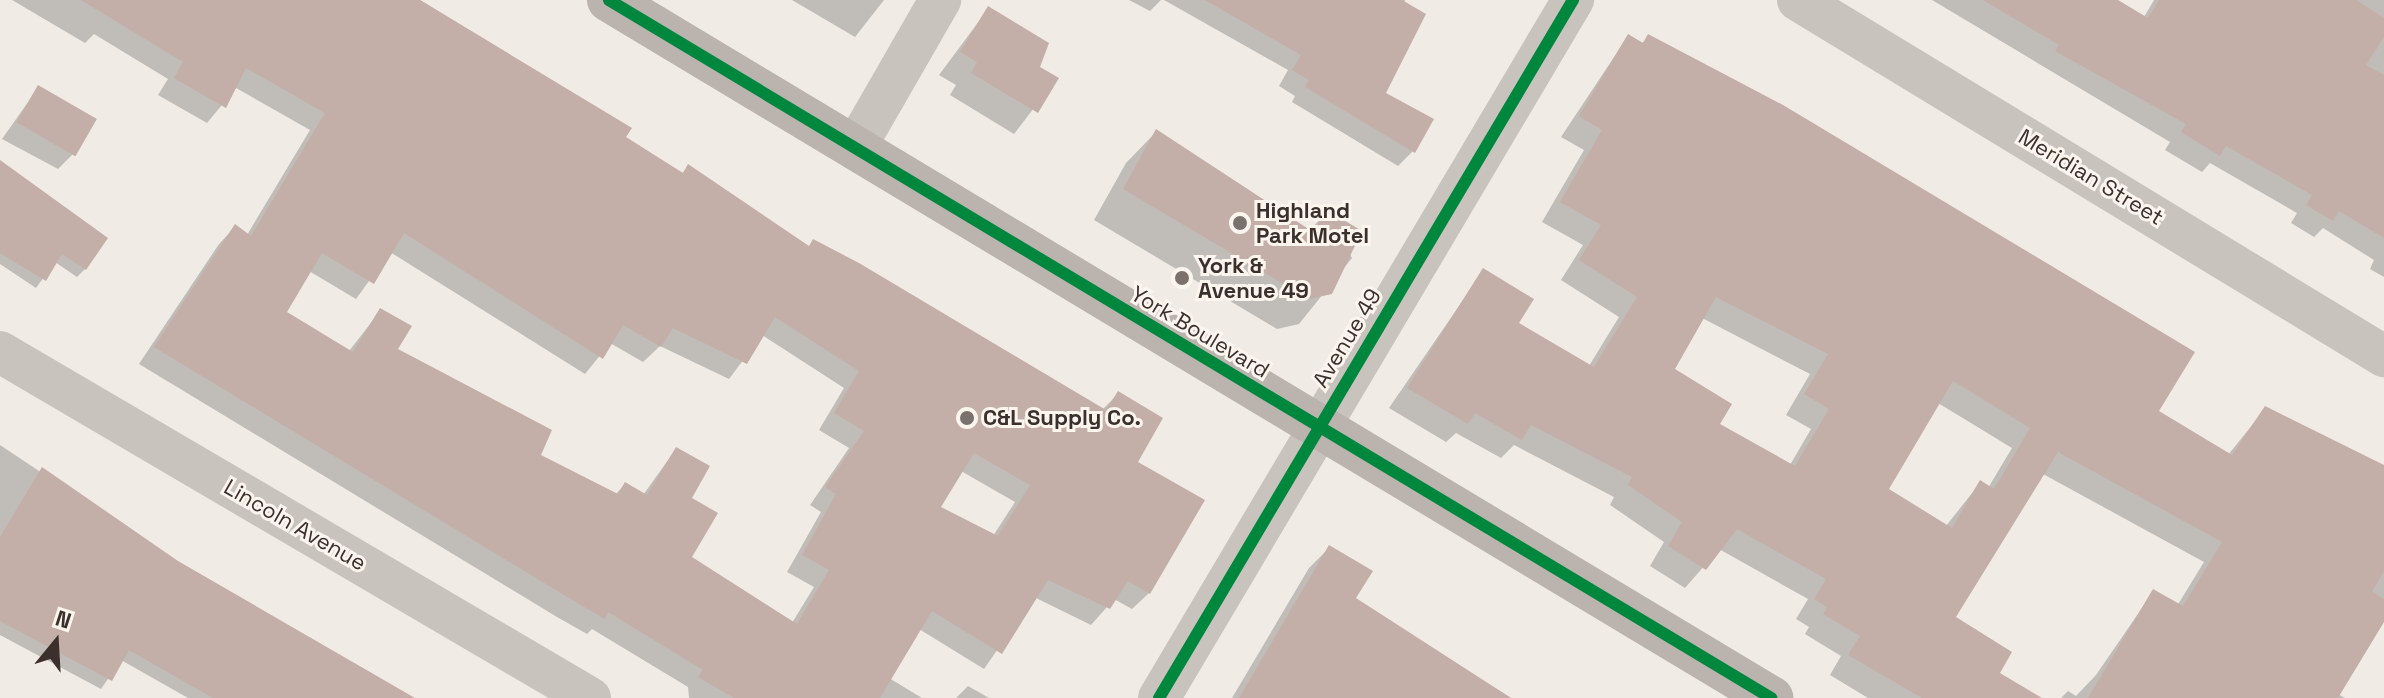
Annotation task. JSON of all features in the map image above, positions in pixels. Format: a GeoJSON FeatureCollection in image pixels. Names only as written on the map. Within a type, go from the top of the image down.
{"type":"FeatureCollection","features":[{"type":"Feature","properties":{"kind":"main road","name":"York Boulevard"},"geometry":{"type":"LineString","coordinates":[[609,0],[1771,698]]}},
{"type":"Feature","properties":{"kind":"street"},"geometry":{"type":"LineString","coordinates":[[855,148],[940,0]]}},
{"type":"Feature","properties":{"kind":"street","name":"Avenue 49"},"geometry":{"type":"LineString","coordinates":[[1159,698],[1573,0]]}},
{"type":"Feature","properties":{"kind":"street","name":"Meridian Street"},"geometry":{"type":"LineString","coordinates":[[1798,0],[2384,356]]}},
{"type":"Feature","properties":{"kind":"street","name":"Lincoln Avenue"},"geometry":{"type":"LineString","coordinates":[[0,352],[590,698]]}},
{"type":"Feature","properties":{"kind":"building"},"geometry":{"type":"Polygon","coordinates":[[[81,0],[420,0],[632,128],[626,137],[683,173],[688,164],[809,246],[813,239],[859,263],[1106,410],[1118,391],[1163,418],[1138,462],[1205,500],[1150,594],[1128,581],[1110,609],[1048,580],[1002,654],[932,611],[880,698],[734,698],[698,677],[703,670],[608,612],[605,619],[574,601],[154,347],[235,224],[251,236],[325,113],[246,68],[226,108],[174,78],[183,62],[81,0]],[[404,233],[374,284],[322,253],[287,312],[353,352],[380,308],[412,326],[398,349],[552,430],[541,455],[618,494],[625,482],[647,495],[676,447],[710,466],[692,498],[718,513],[692,557],[797,624],[829,570],[802,555],[836,494],[825,487],[864,431],[834,413],[859,371],[775,317],[747,364],[673,328],[661,347],[623,325],[603,359],[404,233]],[[974,453],[941,507],[998,536],[1030,485],[974,453]]]}},
{"type":"Feature","properties":{"kind":"building"},"geometry":{"type":"Polygon","coordinates":[[[1205,0],[1402,0],[1426,14],[1386,93],[1434,119],[1415,153],[1305,87],[1309,80],[1292,70],[1301,55],[1205,0]]]}},
{"type":"Feature","properties":{"kind":"building"},"geometry":{"type":"Polygon","coordinates":[[[1983,0],[2118,0],[2148,18],[2159,0],[2356,0],[2384,18],[2384,37],[2366,65],[2384,75],[2384,238],[2339,211],[2333,221],[2306,205],[2312,195],[2226,146],[2220,156],[2181,132],[2186,124],[2055,51],[2059,45],[1983,0]]]}},
{"type":"Feature","properties":{"kind":"building"},"geometry":{"type":"Polygon","coordinates":[[[988,6],[1049,43],[1040,67],[1059,78],[1038,113],[971,73],[977,62],[960,52],[988,6]]]}},
{"type":"Feature","properties":{"kind":"building"},"geometry":{"type":"Polygon","coordinates":[[[1628,34],[1643,43],[1648,34],[1783,105],[2195,352],[2159,411],[2232,455],[2265,406],[2384,465],[2384,571],[2372,592],[2384,599],[2384,622],[2338,698],[2088,698],[2153,589],[2183,606],[2222,542],[2058,452],[1956,617],[2012,652],[2000,673],[2042,698],[1922,698],[1848,655],[1860,636],[1823,614],[1827,607],[1814,599],[1826,579],[1737,529],[1706,570],[1668,546],[1682,522],[1628,485],[1632,477],[1531,425],[1522,440],[1475,413],[1468,424],[1407,388],[1483,268],[1534,299],[1519,323],[1594,367],[1637,297],[1579,260],[1601,225],[1560,202],[1602,130],[1579,116],[1628,34]],[[1716,297],[1675,369],[1732,404],[1720,424],[1795,466],[1829,409],[1804,394],[1828,354],[1716,297]],[[1953,381],[1889,489],[1952,528],[1980,480],[1994,489],[2030,428],[1953,381]]]}},
{"type":"Feature","properties":{"kind":"building"},"geometry":{"type":"Polygon","coordinates":[[[38,85],[97,119],[75,156],[16,122],[38,85]]]}},
{"type":"Feature","properties":{"kind":"building","name":"Highland Park Motel"},"geometry":{"type":"Polygon","coordinates":[[[1156,129],[1313,232],[1327,210],[1362,231],[1332,294],[1309,299],[1123,189],[1156,129]]]}},
{"type":"Feature","properties":{"kind":"building"},"geometry":{"type":"Polygon","coordinates":[[[0,160],[108,238],[86,270],[62,254],[46,281],[0,253],[0,160]]]}},
{"type":"Feature","properties":{"kind":"building"},"geometry":{"type":"Polygon","coordinates":[[[42,467],[178,561],[415,698],[213,698],[129,650],[112,681],[0,621],[0,537],[42,467]]]}},
{"type":"Feature","properties":{"kind":"building"},"geometry":{"type":"Polygon","coordinates":[[[1329,545],[1373,571],[1356,598],[1511,698],[1239,698],[1329,545]]]}},
{"type":"Feature","properties":{"kind":"cycle path"},"geometry":{"type":"LineString","coordinates":[[609,0],[1771,698]]}},
{"type":"Feature","properties":{"kind":"cycle path"},"geometry":{"type":"LineString","coordinates":[[1159,698],[1573,0]]}},
{"type":"Feature","properties":{"kind":"place","name":"Highland Park Motel"},"geometry":{"type":"Point","coordinates":[1240,223]}},
{"type":"Feature","properties":{"kind":"place","name":"York & Avenue 49"},"geometry":{"type":"Point","coordinates":[1182,278]}},
{"type":"Feature","properties":{"kind":"place","name":"C&L Supply Co."},"geometry":{"type":"Point","coordinates":[967,418]}}]}
